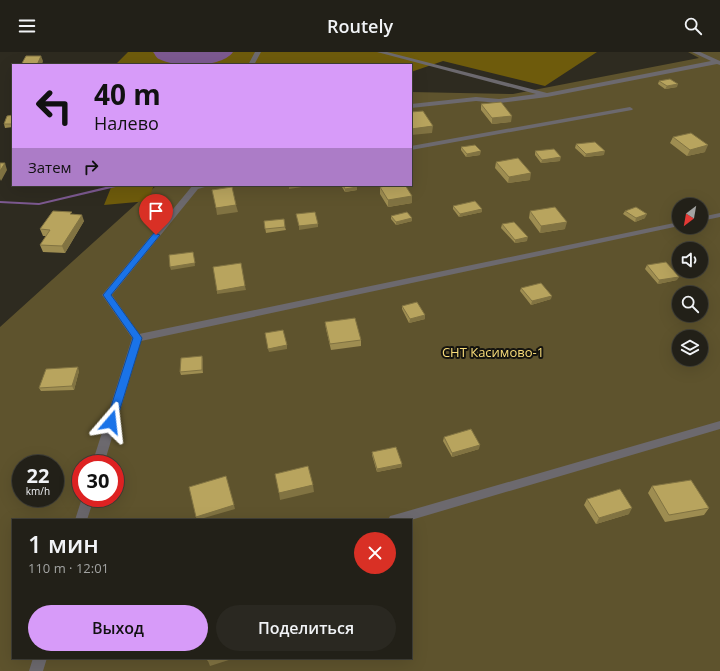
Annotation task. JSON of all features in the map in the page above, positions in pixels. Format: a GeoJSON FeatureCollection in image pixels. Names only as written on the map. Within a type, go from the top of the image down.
{"type":"FeatureCollection","features":[{"type":"Feature","properties":{"kind":"street"},"geometry":{"type":"LineString","coordinates":[[252,64],[258,52]]}},
{"type":"Feature","properties":{"kind":"street"},"geometry":{"type":"LineString","coordinates":[[380,52],[547,95]]}},
{"type":"Feature","properties":{"kind":"street"},"geometry":{"type":"LineString","coordinates":[[695,52],[718,63]]}},
{"type":"Feature","properties":{"kind":"street"},"geometry":{"type":"LineString","coordinates":[[412,106],[476,99],[499,101],[547,95],[718,63]]}},
{"type":"Feature","properties":{"kind":"street"},"geometry":{"type":"LineString","coordinates":[[412,148],[630,109]]}},
{"type":"Feature","properties":{"kind":"street"},"geometry":{"type":"LineString","coordinates":[[137,338],[107,295],[196,187],[202,186]]}},
{"type":"Feature","properties":{"kind":"street"},"geometry":{"type":"LineString","coordinates":[[708,218],[720,215]]}},
{"type":"Feature","properties":{"kind":"street"},"geometry":{"type":"LineString","coordinates":[[137,338],[672,225]]}},
{"type":"Feature","properties":{"kind":"street"},"geometry":{"type":"LineString","coordinates":[[101,455],[137,338]]}},
{"type":"Feature","properties":{"kind":"street"},"geometry":{"type":"LineString","coordinates":[[397,519],[720,425]]}},
{"type":"Feature","properties":{"kind":"street"},"geometry":{"type":"LineString","coordinates":[[81,519],[85,507]]}},
{"type":"Feature","properties":{"kind":"street"},"geometry":{"type":"LineString","coordinates":[[36,671],[40,659]]}},
{"type":"Feature","properties":{"kind":"green space","name":"СНТ Касимово-1"},"geometry":{"type":"Polygon","coordinates":[[[688,52],[720,52],[720,671],[0,671],[0,327],[156,186],[412,186],[412,92],[513,94],[699,58],[688,52]]]}},
{"type":"Feature","properties":{"kind":"shaded area"},"geometry":{"type":"Polygon","coordinates":[[[128,52],[597,52],[545,86],[443,61],[412,72],[412,64],[116,64],[128,52]]]}},
{"type":"Feature","properties":{"kind":"shaded area"},"geometry":{"type":"Polygon","coordinates":[[[112,186],[154,186],[148,201],[104,205],[112,186]]]}},
{"type":"Feature","properties":{"kind":"building"},"geometry":{"type":"Polygon","coordinates":[[[26,56],[41,56],[37,64],[22,64],[26,56]]]}},
{"type":"Feature","properties":{"kind":"building"},"geometry":{"type":"Polygon","coordinates":[[[670,79],[678,84],[667,86],[659,81],[670,79]]]}},
{"type":"Feature","properties":{"kind":"building"},"geometry":{"type":"Polygon","coordinates":[[[501,102],[512,116],[492,118],[481,104],[501,102]]]}},
{"type":"Feature","properties":{"kind":"building"},"geometry":{"type":"Polygon","coordinates":[[[423,111],[433,126],[412,129],[412,112],[423,111]]]}},
{"type":"Feature","properties":{"kind":"building"},"geometry":{"type":"Polygon","coordinates":[[[12,115],[12,124],[4,124],[7,116],[12,115]]]}},
{"type":"Feature","properties":{"kind":"building"},"geometry":{"type":"Polygon","coordinates":[[[691,133],[708,145],[690,150],[673,137],[691,133]]]}},
{"type":"Feature","properties":{"kind":"building"},"geometry":{"type":"Polygon","coordinates":[[[595,142],[605,151],[586,154],[576,144],[595,142]]]}},
{"type":"Feature","properties":{"kind":"building"},"geometry":{"type":"Polygon","coordinates":[[[475,145],[481,151],[467,154],[461,147],[475,145]]]}},
{"type":"Feature","properties":{"kind":"building"},"geometry":{"type":"Polygon","coordinates":[[[554,149],[561,157],[542,160],[535,151],[554,149]]]}},
{"type":"Feature","properties":{"kind":"building"},"geometry":{"type":"Polygon","coordinates":[[[518,158],[531,173],[509,177],[496,162],[518,158]]]}},
{"type":"Feature","properties":{"kind":"building"},"geometry":{"type":"Polygon","coordinates":[[[0,163],[5,163],[0,171],[0,163]]]}},
{"type":"Feature","properties":{"kind":"building"},"geometry":{"type":"Polygon","coordinates":[[[344,186],[357,187],[345,189],[344,186]]]}},
{"type":"Feature","properties":{"kind":"building"},"geometry":{"type":"Polygon","coordinates":[[[406,186],[412,196],[388,200],[380,187],[406,186]]]}},
{"type":"Feature","properties":{"kind":"building"},"geometry":{"type":"Polygon","coordinates":[[[232,187],[236,205],[216,208],[212,190],[232,187]]]}},
{"type":"Feature","properties":{"kind":"building"},"geometry":{"type":"Polygon","coordinates":[[[475,201],[482,209],[460,214],[453,206],[475,201]]]}},
{"type":"Feature","properties":{"kind":"building"},"geometry":{"type":"Polygon","coordinates":[[[555,207],[567,222],[541,226],[530,211],[555,207]]]}},
{"type":"Feature","properties":{"kind":"building"},"geometry":{"type":"Polygon","coordinates":[[[636,207],[647,214],[636,218],[625,211],[636,207]]]}},
{"type":"Feature","properties":{"kind":"building"},"geometry":{"type":"Polygon","coordinates":[[[53,211],[72,212],[70,214],[82,215],[62,246],[40,245],[50,230],[40,229],[53,211]]]}},
{"type":"Feature","properties":{"kind":"building"},"geometry":{"type":"Polygon","coordinates":[[[315,212],[318,224],[299,226],[296,214],[315,212]]]}},
{"type":"Feature","properties":{"kind":"building"},"geometry":{"type":"Polygon","coordinates":[[[407,212],[412,218],[396,222],[391,216],[407,212]]]}},
{"type":"Feature","properties":{"kind":"building"},"geometry":{"type":"Polygon","coordinates":[[[284,219],[285,227],[265,229],[264,221],[284,219]]]}},
{"type":"Feature","properties":{"kind":"building"},"geometry":{"type":"Polygon","coordinates":[[[514,222],[528,237],[515,240],[502,224],[514,222]]]}},
{"type":"Feature","properties":{"kind":"building"},"geometry":{"type":"Polygon","coordinates":[[[193,252],[195,263],[170,267],[169,255],[193,252]]]}},
{"type":"Feature","properties":{"kind":"building"},"geometry":{"type":"Polygon","coordinates":[[[666,262],[672,269],[672,278],[659,280],[647,265],[666,262]]]}},
{"type":"Feature","properties":{"kind":"building"},"geometry":{"type":"Polygon","coordinates":[[[241,263],[245,286],[217,291],[213,267],[241,263]]]}},
{"type":"Feature","properties":{"kind":"building"},"geometry":{"type":"Polygon","coordinates":[[[541,283],[552,296],[532,301],[521,288],[541,283]]]}},
{"type":"Feature","properties":{"kind":"building"},"geometry":{"type":"Polygon","coordinates":[[[417,302],[425,315],[410,319],[402,306],[417,302]]]}},
{"type":"Feature","properties":{"kind":"building"},"geometry":{"type":"Polygon","coordinates":[[[355,318],[361,340],[330,344],[325,322],[355,318]]]}},
{"type":"Feature","properties":{"kind":"building"},"geometry":{"type":"Polygon","coordinates":[[[283,330],[287,345],[268,349],[265,333],[283,330]]]}},
{"type":"Feature","properties":{"kind":"building"},"geometry":{"type":"Polygon","coordinates":[[[202,356],[202,370],[180,372],[181,358],[202,356]]]}},
{"type":"Feature","properties":{"kind":"building"},"geometry":{"type":"Polygon","coordinates":[[[78,367],[72,386],[39,388],[46,369],[78,367]]]}},
{"type":"Feature","properties":{"kind":"building"},"geometry":{"type":"Polygon","coordinates":[[[471,429],[480,445],[452,453],[444,437],[471,429]]]}},
{"type":"Feature","properties":{"kind":"building"},"geometry":{"type":"Polygon","coordinates":[[[396,447],[402,464],[377,469],[372,452],[396,447]]]}},
{"type":"Feature","properties":{"kind":"building"},"geometry":{"type":"Polygon","coordinates":[[[308,466],[313,485],[279,493],[275,474],[308,466]]]}},
{"type":"Feature","properties":{"kind":"building"},"geometry":{"type":"Polygon","coordinates":[[[226,476],[234,505],[196,517],[189,487],[226,476]]]}},
{"type":"Feature","properties":{"kind":"building"},"geometry":{"type":"Polygon","coordinates":[[[691,480],[709,508],[669,515],[652,486],[691,480]]]}},
{"type":"Feature","properties":{"kind":"building"},"geometry":{"type":"Polygon","coordinates":[[[620,489],[632,508],[599,518],[587,499],[620,489]]]}},
{"type":"Feature","properties":{"kind":"waterway"},"geometry":{"type":"LineString","coordinates":[[163,52],[166,55],[195,60],[210,58],[223,52]]}},
{"type":"Feature","properties":{"kind":"waterway"},"geometry":{"type":"LineString","coordinates":[[166,55],[199,64]]}},
{"type":"Feature","properties":{"kind":"waterway"},"geometry":{"type":"LineString","coordinates":[[0,202],[39,204],[116,186]]}},
{"type":"Feature","properties":{"kind":"route"},"geometry":{"type":"LineString","coordinates":[[111,422],[137,338],[107,295],[156,235]]}}]}
